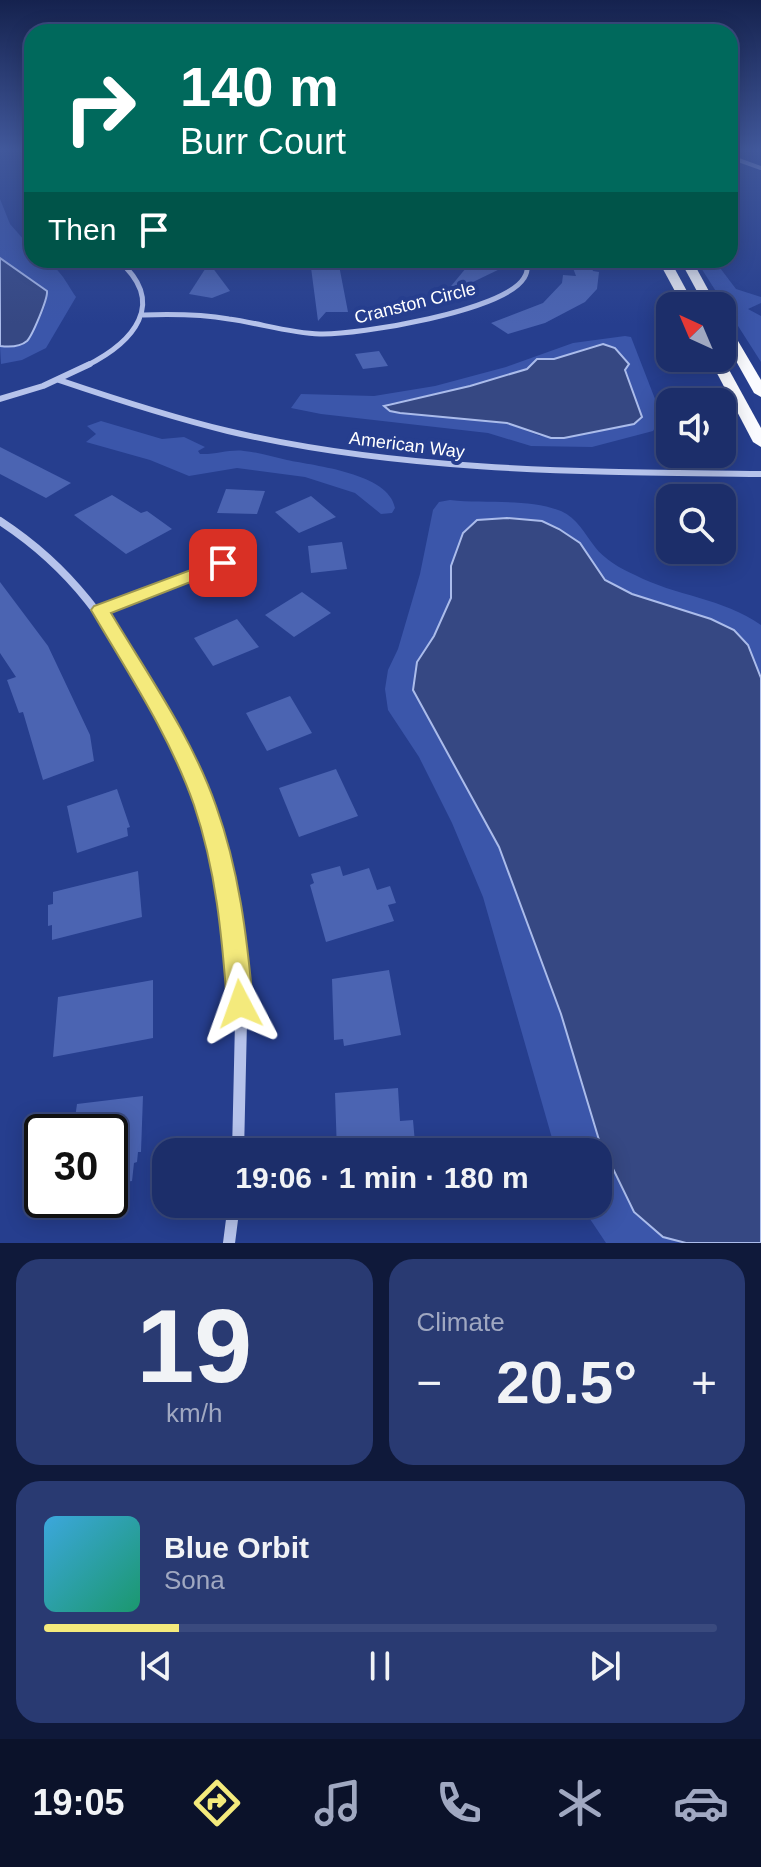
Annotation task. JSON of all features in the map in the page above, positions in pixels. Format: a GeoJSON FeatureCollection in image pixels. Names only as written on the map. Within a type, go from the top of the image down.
{"type":"FeatureCollection","features":[{"type":"Feature","properties":{"kind":"main road"},"geometry":{"type":"LineString","coordinates":[[668,268],[681,292]]}},
{"type":"Feature","properties":{"kind":"main road"},"geometry":{"type":"LineString","coordinates":[[690,268],[703,292]]}},
{"type":"Feature","properties":{"kind":"main road"},"geometry":{"type":"LineString","coordinates":[[736,349],[761,393]]}},
{"type":"Feature","properties":{"kind":"main road"},"geometry":{"type":"LineString","coordinates":[[724,372],[761,442]]}},
{"type":"Feature","properties":{"kind":"street"},"geometry":{"type":"LineString","coordinates":[[0,399],[59,380],[101,358],[127,337],[143,315],[142,287],[125,268]]}},
{"type":"Feature","properties":{"kind":"street","name":"Cranston Circle"},"geometry":{"type":"LineString","coordinates":[[143,315],[219,317],[321,334],[359,333],[401,325],[493,299],[519,284],[526,277],[527,268]]}},
{"type":"Feature","properties":{"kind":"street","name":"American Way"},"geometry":{"type":"LineString","coordinates":[[59,380],[157,414],[244,434],[433,464],[563,471],[761,474]]}},
{"type":"Feature","properties":{"kind":"street"},"geometry":{"type":"LineString","coordinates":[[0,521],[53,559],[100,610],[188,764],[206,807],[232,909],[243,1040],[239,1138]]}},
{"type":"Feature","properties":{"kind":"street"},"geometry":{"type":"LineString","coordinates":[[100,610],[223,563]]}},
{"type":"Feature","properties":{"kind":"street"},"geometry":{"type":"LineString","coordinates":[[229,1243],[232,1218]]}},
{"type":"Feature","properties":{"kind":"shaded area"},"geometry":{"type":"Polygon","coordinates":[[[0,208],[4,208],[10,224],[24,240],[24,268],[55,268],[76,297],[46,348],[22,360],[1,364],[0,346],[18,342],[33,328],[44,310],[47,291],[0,258],[0,208]]]}},
{"type":"Feature","properties":{"kind":"shaded area"},"geometry":{"type":"Polygon","coordinates":[[[0,258],[47,291],[27,341],[17,345],[0,346],[0,258]]]}},
{"type":"Feature","properties":{"kind":"shaded area"},"geometry":{"type":"Polygon","coordinates":[[[701,268],[720,268],[736,289],[761,297],[761,303],[748,309],[761,316],[761,362],[736,323],[736,292],[716,292],[701,268]]]}},
{"type":"Feature","properties":{"kind":"shaded area"},"geometry":{"type":"Polygon","coordinates":[[[631,337],[656,402],[656,426],[653,431],[592,447],[531,446],[488,433],[291,408],[301,394],[374,396],[435,386],[506,367],[573,343],[631,337]],[[596,345],[554,359],[537,359],[527,369],[470,386],[388,404],[400,413],[507,423],[540,436],[564,438],[634,424],[642,417],[621,357],[596,345]]]}},
{"type":"Feature","properties":{"kind":"shaded area"},"geometry":{"type":"Polygon","coordinates":[[[603,344],[615,348],[629,364],[625,370],[642,417],[634,424],[551,438],[507,423],[400,413],[384,406],[470,386],[527,369],[537,359],[554,359],[603,344]]]}},
{"type":"Feature","properties":{"kind":"shaded area"},"geometry":{"type":"Polygon","coordinates":[[[101,421],[162,439],[184,437],[205,447],[198,451],[200,454],[249,452],[349,473],[380,487],[390,496],[395,508],[392,513],[381,514],[355,493],[305,477],[237,468],[189,476],[150,460],[86,442],[96,434],[87,426],[101,421]]]}},
{"type":"Feature","properties":{"kind":"shaded area"},"geometry":{"type":"Polygon","coordinates":[[[439,502],[521,503],[561,511],[576,522],[608,560],[619,567],[650,582],[731,609],[761,625],[761,678],[748,645],[711,619],[632,594],[604,580],[580,543],[559,529],[541,521],[477,520],[463,533],[451,566],[451,598],[434,636],[417,662],[413,690],[499,847],[561,1014],[598,1138],[552,1138],[483,897],[452,823],[419,757],[388,710],[385,689],[388,670],[398,649],[420,574],[433,510],[439,502]]]}},
{"type":"Feature","properties":{"kind":"shaded area"},"geometry":{"type":"Polygon","coordinates":[[[507,518],[542,521],[559,529],[580,543],[605,580],[632,594],[711,619],[734,630],[748,645],[761,678],[761,1243],[686,1243],[663,1237],[634,1212],[612,1167],[612,1138],[598,1138],[561,1014],[499,847],[413,690],[417,662],[434,636],[451,598],[451,566],[463,533],[477,520],[507,518]]]}},
{"type":"Feature","properties":{"kind":"shaded area"},"geometry":{"type":"Polygon","coordinates":[[[612,1160],[663,1237],[686,1243],[606,1243],[589,1218],[612,1218],[612,1160]]]}},
{"type":"Feature","properties":{"kind":"building"},"geometry":{"type":"Polygon","coordinates":[[[206,268],[213,268],[230,291],[212,298],[189,294],[206,268]]]}},
{"type":"Feature","properties":{"kind":"building"},"geometry":{"type":"Polygon","coordinates":[[[311,268],[340,268],[348,312],[326,312],[318,321],[311,268]]]}},
{"type":"Feature","properties":{"kind":"building"},"geometry":{"type":"Polygon","coordinates":[[[466,268],[502,268],[442,297],[466,268]]]}},
{"type":"Feature","properties":{"kind":"building"},"geometry":{"type":"Polygon","coordinates":[[[573,268],[592,268],[599,272],[597,289],[585,302],[545,323],[508,334],[491,323],[543,303],[562,283],[563,275],[576,276],[573,268]]]}},
{"type":"Feature","properties":{"kind":"building"},"geometry":{"type":"Polygon","coordinates":[[[379,351],[388,366],[363,369],[355,354],[379,351]]]}},
{"type":"Feature","properties":{"kind":"building"},"geometry":{"type":"Polygon","coordinates":[[[0,447],[71,483],[46,498],[0,474],[0,447]]]}},
{"type":"Feature","properties":{"kind":"building"},"geometry":{"type":"Polygon","coordinates":[[[226,489],[265,491],[257,514],[217,513],[226,489]]]}},
{"type":"Feature","properties":{"kind":"building"},"geometry":{"type":"Polygon","coordinates":[[[112,495],[141,513],[147,511],[172,529],[126,554],[74,515],[112,495]]]}},
{"type":"Feature","properties":{"kind":"building"},"geometry":{"type":"Polygon","coordinates":[[[311,496],[336,517],[299,533],[275,512],[311,496]]]}},
{"type":"Feature","properties":{"kind":"building"},"geometry":{"type":"Polygon","coordinates":[[[342,542],[347,569],[311,573],[308,546],[342,542]]]}},
{"type":"Feature","properties":{"kind":"building"},"geometry":{"type":"Polygon","coordinates":[[[0,582],[48,646],[90,735],[94,761],[43,780],[23,712],[19,713],[7,680],[16,677],[0,653],[0,582]]]}},
{"type":"Feature","properties":{"kind":"building"},"geometry":{"type":"Polygon","coordinates":[[[302,592],[331,613],[294,637],[265,615],[302,592]]]}},
{"type":"Feature","properties":{"kind":"building"},"geometry":{"type":"Polygon","coordinates":[[[237,619],[259,647],[213,666],[194,638],[237,619]]]}},
{"type":"Feature","properties":{"kind":"building"},"geometry":{"type":"Polygon","coordinates":[[[290,696],[312,733],[267,751],[246,713],[290,696]]]}},
{"type":"Feature","properties":{"kind":"building"},"geometry":{"type":"Polygon","coordinates":[[[336,769],[358,816],[299,837],[279,788],[336,769]]]}},
{"type":"Feature","properties":{"kind":"building"},"geometry":{"type":"Polygon","coordinates":[[[117,789],[130,827],[127,828],[128,836],[77,853],[67,806],[117,789]]]}},
{"type":"Feature","properties":{"kind":"building"},"geometry":{"type":"Polygon","coordinates":[[[340,866],[343,876],[369,868],[377,890],[390,886],[396,903],[388,905],[394,921],[326,942],[310,885],[314,883],[311,874],[340,866]]]}},
{"type":"Feature","properties":{"kind":"building"},"geometry":{"type":"Polygon","coordinates":[[[138,871],[142,917],[52,940],[48,905],[53,904],[53,892],[138,871]]]}},
{"type":"Feature","properties":{"kind":"building"},"geometry":{"type":"Polygon","coordinates":[[[389,970],[401,1035],[344,1046],[343,1039],[334,1040],[332,979],[389,970]]]}},
{"type":"Feature","properties":{"kind":"building"},"geometry":{"type":"Polygon","coordinates":[[[153,980],[153,1038],[53,1057],[58,997],[153,980]]]}},
{"type":"Feature","properties":{"kind":"building"},"geometry":{"type":"Polygon","coordinates":[[[398,1088],[400,1121],[413,1120],[415,1138],[337,1138],[335,1093],[398,1088]]]}},
{"type":"Feature","properties":{"kind":"building"},"geometry":{"type":"Polygon","coordinates":[[[143,1096],[141,1152],[138,1152],[137,1162],[134,1163],[132,1181],[128,1182],[128,1114],[76,1114],[77,1104],[143,1096]]]}},
{"type":"Feature","properties":{"kind":"route"},"geometry":{"type":"LineString","coordinates":[[223,563],[100,610],[159,710],[188,764],[206,807],[232,909],[240,1004]]}}]}
